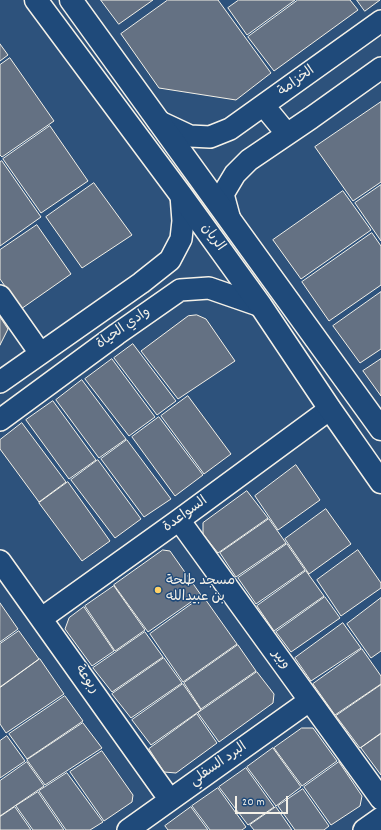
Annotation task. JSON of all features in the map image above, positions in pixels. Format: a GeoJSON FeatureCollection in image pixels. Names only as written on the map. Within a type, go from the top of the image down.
{"type":"FeatureCollection","features":[{"type":"Feature","properties":{"kind":"street","name":"الريان"},"geometry":{"type":"LineString","coordinates":[[36,0],[181,195],[261,306],[330,410],[381,482]]}},
{"type":"Feature","properties":{"kind":"street","name":"الريان"},"geometry":{"type":"LineString","coordinates":[[71,0],[381,429]]}},
{"type":"Feature","properties":{"kind":"street","name":"الخزامة"},"geometry":{"type":"LineString","coordinates":[[158,121],[190,136],[210,137],[230,129],[381,21]]}},
{"type":"Feature","properties":{"kind":"street"},"geometry":{"type":"LineString","coordinates":[[231,221],[223,194],[235,174],[249,160],[381,68]]}},
{"type":"Feature","properties":{"kind":"street"},"geometry":{"type":"LineString","coordinates":[[264,106],[287,134]]}},
{"type":"Feature","properties":{"kind":"street","name":"وادي الحياة"},"geometry":{"type":"LineString","coordinates":[[0,382],[40,352],[141,283],[170,260],[181,239],[183,221],[181,195]]}},
{"type":"Feature","properties":{"kind":"street","name":"وادي الحياة"},"geometry":{"type":"LineString","coordinates":[[0,420],[180,290],[210,288],[261,306]]}},
{"type":"Feature","properties":{"kind":"street"},"geometry":{"type":"LineString","coordinates":[[0,296],[40,352]]}},
{"type":"Feature","properties":{"kind":"street"},"geometry":{"type":"LineString","coordinates":[[120,297],[137,320]]}},
{"type":"Feature","properties":{"kind":"street","name":"السواعدة"},"geometry":{"type":"LineString","coordinates":[[42,618],[330,410]]}},
{"type":"Feature","properties":{"kind":"street","name":"وبير"},"geometry":{"type":"LineString","coordinates":[[179,520],[381,800]]}},
{"type":"Feature","properties":{"kind":"street","name":"ربوعة"},"geometry":{"type":"LineString","coordinates":[[0,561],[170,800]]}},
{"type":"Feature","properties":{"kind":"street","name":"البرد السفلي"},"geometry":{"type":"LineString","coordinates":[[128,830],[309,701]]}},
{"type":"Feature","properties":{"kind":"street"},"geometry":{"type":"LineString","coordinates":[[364,830],[381,818]]}},
{"type":"Feature","properties":{"kind":"building"},"geometry":{"type":"Polygon","coordinates":[[[101,0],[153,0],[119,24],[101,0]]]}},
{"type":"Feature","properties":{"kind":"building"},"geometry":{"type":"Polygon","coordinates":[[[168,0],[218,0],[271,73],[236,100],[159,88],[121,34],[168,0]]]}},
{"type":"Feature","properties":{"kind":"building"},"geometry":{"type":"Polygon","coordinates":[[[239,0],[295,0],[247,35],[228,8],[239,0]]]}},
{"type":"Feature","properties":{"kind":"building"},"geometry":{"type":"Polygon","coordinates":[[[298,0],[350,0],[358,10],[274,71],[248,37],[298,0]]]}},
{"type":"Feature","properties":{"kind":"building"},"geometry":{"type":"Polygon","coordinates":[[[357,0],[380,0],[365,11],[357,0]]]}},
{"type":"Feature","properties":{"kind":"building"},"geometry":{"type":"Polygon","coordinates":[[[0,44],[8,55],[0,61],[0,44]]]}},
{"type":"Feature","properties":{"kind":"building"},"geometry":{"type":"Polygon","coordinates":[[[10,58],[54,121],[2,157],[0,155],[0,65],[10,58]]]}},
{"type":"Feature","properties":{"kind":"building"},"geometry":{"type":"Polygon","coordinates":[[[381,102],[381,182],[353,201],[315,147],[381,102]]]}},
{"type":"Feature","properties":{"kind":"building"},"geometry":{"type":"Polygon","coordinates":[[[50,126],[88,181],[41,213],[3,159],[50,126]]]}},
{"type":"Feature","properties":{"kind":"building"},"geometry":{"type":"Polygon","coordinates":[[[2,161],[41,217],[0,246],[0,162],[2,161]]]}},
{"type":"Feature","properties":{"kind":"building"},"geometry":{"type":"Polygon","coordinates":[[[94,183],[132,235],[82,268],[46,217],[94,183]]]}},
{"type":"Feature","properties":{"kind":"building"},"geometry":{"type":"Polygon","coordinates":[[[381,185],[381,241],[355,203],[381,185]]]}},
{"type":"Feature","properties":{"kind":"building"},"geometry":{"type":"Polygon","coordinates":[[[343,191],[371,230],[301,279],[273,240],[343,191]]]}},
{"type":"Feature","properties":{"kind":"building"},"geometry":{"type":"Polygon","coordinates":[[[37,225],[71,274],[21,309],[0,279],[0,250],[37,225]]]}},
{"type":"Feature","properties":{"kind":"building"},"geometry":{"type":"Polygon","coordinates":[[[372,233],[381,246],[381,285],[329,321],[302,282],[372,233]]]}},
{"type":"Feature","properties":{"kind":"building"},"geometry":{"type":"Polygon","coordinates":[[[381,292],[381,349],[360,363],[333,326],[381,292]]]}},
{"type":"Feature","properties":{"kind":"building"},"geometry":{"type":"Polygon","coordinates":[[[197,315],[206,319],[235,361],[178,399],[141,351],[188,316],[197,315]]]}},
{"type":"Feature","properties":{"kind":"building"},"geometry":{"type":"Polygon","coordinates":[[[0,317],[8,329],[0,345],[0,317]]]}},
{"type":"Feature","properties":{"kind":"building"},"geometry":{"type":"Polygon","coordinates":[[[133,344],[176,401],[157,415],[114,358],[133,344]]]}},
{"type":"Feature","properties":{"kind":"building"},"geometry":{"type":"Polygon","coordinates":[[[112,359],[155,417],[129,436],[85,379],[112,359]]]}},
{"type":"Feature","properties":{"kind":"building"},"geometry":{"type":"Polygon","coordinates":[[[381,359],[381,396],[363,371],[381,359]]]}},
{"type":"Feature","properties":{"kind":"building"},"geometry":{"type":"Polygon","coordinates":[[[82,380],[126,439],[99,458],[56,400],[82,380]]]}},
{"type":"Feature","properties":{"kind":"building"},"geometry":{"type":"Polygon","coordinates":[[[188,396],[231,454],[204,474],[161,416],[188,396]]]}},
{"type":"Feature","properties":{"kind":"building"},"geometry":{"type":"Polygon","coordinates":[[[53,401],[96,460],[69,479],[26,420],[53,401]]]}},
{"type":"Feature","properties":{"kind":"building"},"geometry":{"type":"Polygon","coordinates":[[[159,417],[203,475],[175,496],[132,437],[159,417]]]}},
{"type":"Feature","properties":{"kind":"building"},"geometry":{"type":"Polygon","coordinates":[[[22,423],[66,482],[39,502],[0,449],[0,440],[22,423]]]}},
{"type":"Feature","properties":{"kind":"building"},"geometry":{"type":"Polygon","coordinates":[[[127,440],[171,499],[144,517],[101,459],[127,440]]]}},
{"type":"Feature","properties":{"kind":"building"},"geometry":{"type":"Polygon","coordinates":[[[98,460],[141,519],[115,538],[71,480],[98,460]]]}},
{"type":"Feature","properties":{"kind":"building"},"geometry":{"type":"Polygon","coordinates":[[[296,465],[320,500],[278,530],[255,496],[296,465]]]}},
{"type":"Feature","properties":{"kind":"building"},"geometry":{"type":"Polygon","coordinates":[[[68,482],[110,541],[82,561],[39,503],[68,482]]]}},
{"type":"Feature","properties":{"kind":"building"},"geometry":{"type":"Polygon","coordinates":[[[247,491],[268,518],[218,553],[203,534],[203,523],[247,491]]]}},
{"type":"Feature","properties":{"kind":"building"},"geometry":{"type":"Polygon","coordinates":[[[326,509],[351,544],[309,574],[285,539],[326,509]]]}},
{"type":"Feature","properties":{"kind":"building"},"geometry":{"type":"Polygon","coordinates":[[[269,519],[286,543],[236,577],[220,553],[269,519]]]}},
{"type":"Feature","properties":{"kind":"building"},"geometry":{"type":"Polygon","coordinates":[[[287,544],[305,570],[256,604],[238,578],[287,544]]]}},
{"type":"Feature","properties":{"kind":"building","name":"مسجد طلحة بن عبيدالله"},"geometry":{"type":"Polygon","coordinates":[[[163,550],[170,551],[201,595],[148,632],[114,585],[163,550]]]}},
{"type":"Feature","properties":{"kind":"building"},"geometry":{"type":"Polygon","coordinates":[[[358,550],[381,583],[381,588],[341,616],[317,580],[358,550]]]}},
{"type":"Feature","properties":{"kind":"building"},"geometry":{"type":"Polygon","coordinates":[[[306,571],[324,596],[274,631],[257,606],[306,571]]]}},
{"type":"Feature","properties":{"kind":"building"},"geometry":{"type":"Polygon","coordinates":[[[114,586],[145,630],[115,651],[85,606],[114,586]]]}},
{"type":"Feature","properties":{"kind":"building"},"geometry":{"type":"Polygon","coordinates":[[[203,596],[237,644],[183,682],[150,634],[203,596]]]}},
{"type":"Feature","properties":{"kind":"building"},"geometry":{"type":"Polygon","coordinates":[[[325,597],[340,618],[291,652],[276,632],[325,597]]]}},
{"type":"Feature","properties":{"kind":"building"},"geometry":{"type":"Polygon","coordinates":[[[381,598],[381,651],[371,658],[347,624],[381,598]]]}},
{"type":"Feature","properties":{"kind":"building"},"geometry":{"type":"Polygon","coordinates":[[[0,603],[18,629],[0,642],[0,603]]]}},
{"type":"Feature","properties":{"kind":"building"},"geometry":{"type":"Polygon","coordinates":[[[84,607],[114,651],[92,666],[65,629],[69,618],[84,607]]]}},
{"type":"Feature","properties":{"kind":"building"},"geometry":{"type":"Polygon","coordinates":[[[343,623],[361,648],[311,681],[295,658],[343,623]]]}},
{"type":"Feature","properties":{"kind":"building"},"geometry":{"type":"Polygon","coordinates":[[[19,631],[39,659],[0,687],[0,644],[19,631]]]}},
{"type":"Feature","properties":{"kind":"building"},"geometry":{"type":"Polygon","coordinates":[[[145,632],[163,657],[112,692],[93,668],[145,632]]]}},
{"type":"Feature","properties":{"kind":"building"},"geometry":{"type":"Polygon","coordinates":[[[238,645],[256,671],[201,709],[184,683],[238,645]]]}},
{"type":"Feature","properties":{"kind":"building"},"geometry":{"type":"Polygon","coordinates":[[[362,649],[381,676],[381,684],[335,715],[313,684],[362,649]]]}},
{"type":"Feature","properties":{"kind":"building"},"geometry":{"type":"Polygon","coordinates":[[[164,658],[182,683],[131,718],[112,694],[164,658]]]}},
{"type":"Feature","properties":{"kind":"building"},"geometry":{"type":"Polygon","coordinates":[[[40,659],[64,694],[6,733],[0,724],[0,688],[40,659]]]}},
{"type":"Feature","properties":{"kind":"building"},"geometry":{"type":"Polygon","coordinates":[[[257,672],[274,694],[273,703],[219,742],[198,713],[257,672]]]}},
{"type":"Feature","properties":{"kind":"building"},"geometry":{"type":"Polygon","coordinates":[[[183,684],[201,710],[151,745],[132,720],[183,684]]]}},
{"type":"Feature","properties":{"kind":"building"},"geometry":{"type":"Polygon","coordinates":[[[381,685],[381,733],[360,748],[336,716],[381,685]]]}},
{"type":"Feature","properties":{"kind":"building"},"geometry":{"type":"Polygon","coordinates":[[[65,696],[83,721],[27,759],[9,734],[65,696]]]}},
{"type":"Feature","properties":{"kind":"building"},"geometry":{"type":"Polygon","coordinates":[[[197,714],[217,743],[176,773],[164,772],[149,749],[197,714]]]}},
{"type":"Feature","properties":{"kind":"building"},"geometry":{"type":"Polygon","coordinates":[[[83,723],[102,748],[45,785],[27,760],[83,723]]]}},
{"type":"Feature","properties":{"kind":"building"},"geometry":{"type":"Polygon","coordinates":[[[302,728],[313,728],[337,761],[302,786],[274,748],[302,728]]]}},
{"type":"Feature","properties":{"kind":"building"},"geometry":{"type":"Polygon","coordinates":[[[381,734],[381,775],[361,748],[381,734]]]}},
{"type":"Feature","properties":{"kind":"building"},"geometry":{"type":"Polygon","coordinates":[[[7,736],[25,761],[0,778],[0,741],[7,736]]]}},
{"type":"Feature","properties":{"kind":"building"},"geometry":{"type":"Polygon","coordinates":[[[273,748],[301,787],[276,806],[247,767],[273,748]]]}},
{"type":"Feature","properties":{"kind":"building"},"geometry":{"type":"Polygon","coordinates":[[[102,751],[133,795],[132,802],[104,821],[70,772],[102,751]]]}},
{"type":"Feature","properties":{"kind":"building"},"geometry":{"type":"Polygon","coordinates":[[[27,762],[44,786],[0,816],[0,781],[27,762]]]}},
{"type":"Feature","properties":{"kind":"building"},"geometry":{"type":"Polygon","coordinates":[[[339,762],[362,796],[360,806],[331,825],[304,787],[339,762]]]}},
{"type":"Feature","properties":{"kind":"building"},"geometry":{"type":"Polygon","coordinates":[[[246,768],[274,807],[248,825],[219,787],[246,768]]]}},
{"type":"Feature","properties":{"kind":"building"},"geometry":{"type":"Polygon","coordinates":[[[67,773],[103,822],[90,830],[66,830],[39,791],[67,773]]]}},
{"type":"Feature","properties":{"kind":"building"},"geometry":{"type":"Polygon","coordinates":[[[218,788],[246,827],[242,830],[210,830],[192,806],[218,788]]]}},
{"type":"Feature","properties":{"kind":"building"},"geometry":{"type":"Polygon","coordinates":[[[303,789],[329,826],[324,830],[295,830],[278,806],[303,789]]]}},
{"type":"Feature","properties":{"kind":"building"},"geometry":{"type":"Polygon","coordinates":[[[38,792],[64,830],[33,830],[16,806],[38,792]]]}},
{"type":"Feature","properties":{"kind":"building"},"geometry":{"type":"Polygon","coordinates":[[[15,807],[31,830],[0,830],[0,817],[15,807]]]}},
{"type":"Feature","properties":{"kind":"building"},"geometry":{"type":"Polygon","coordinates":[[[191,807],[208,830],[168,830],[165,826],[191,807]]]}},
{"type":"Feature","properties":{"kind":"building"},"geometry":{"type":"Polygon","coordinates":[[[276,807],[292,830],[254,830],[250,825],[276,807]]]}},
{"type":"Feature","properties":{"kind":"place","name":"مسجد طلحة بن عبيدالله"},"geometry":{"type":"Point","coordinates":[158,590]}}]}
